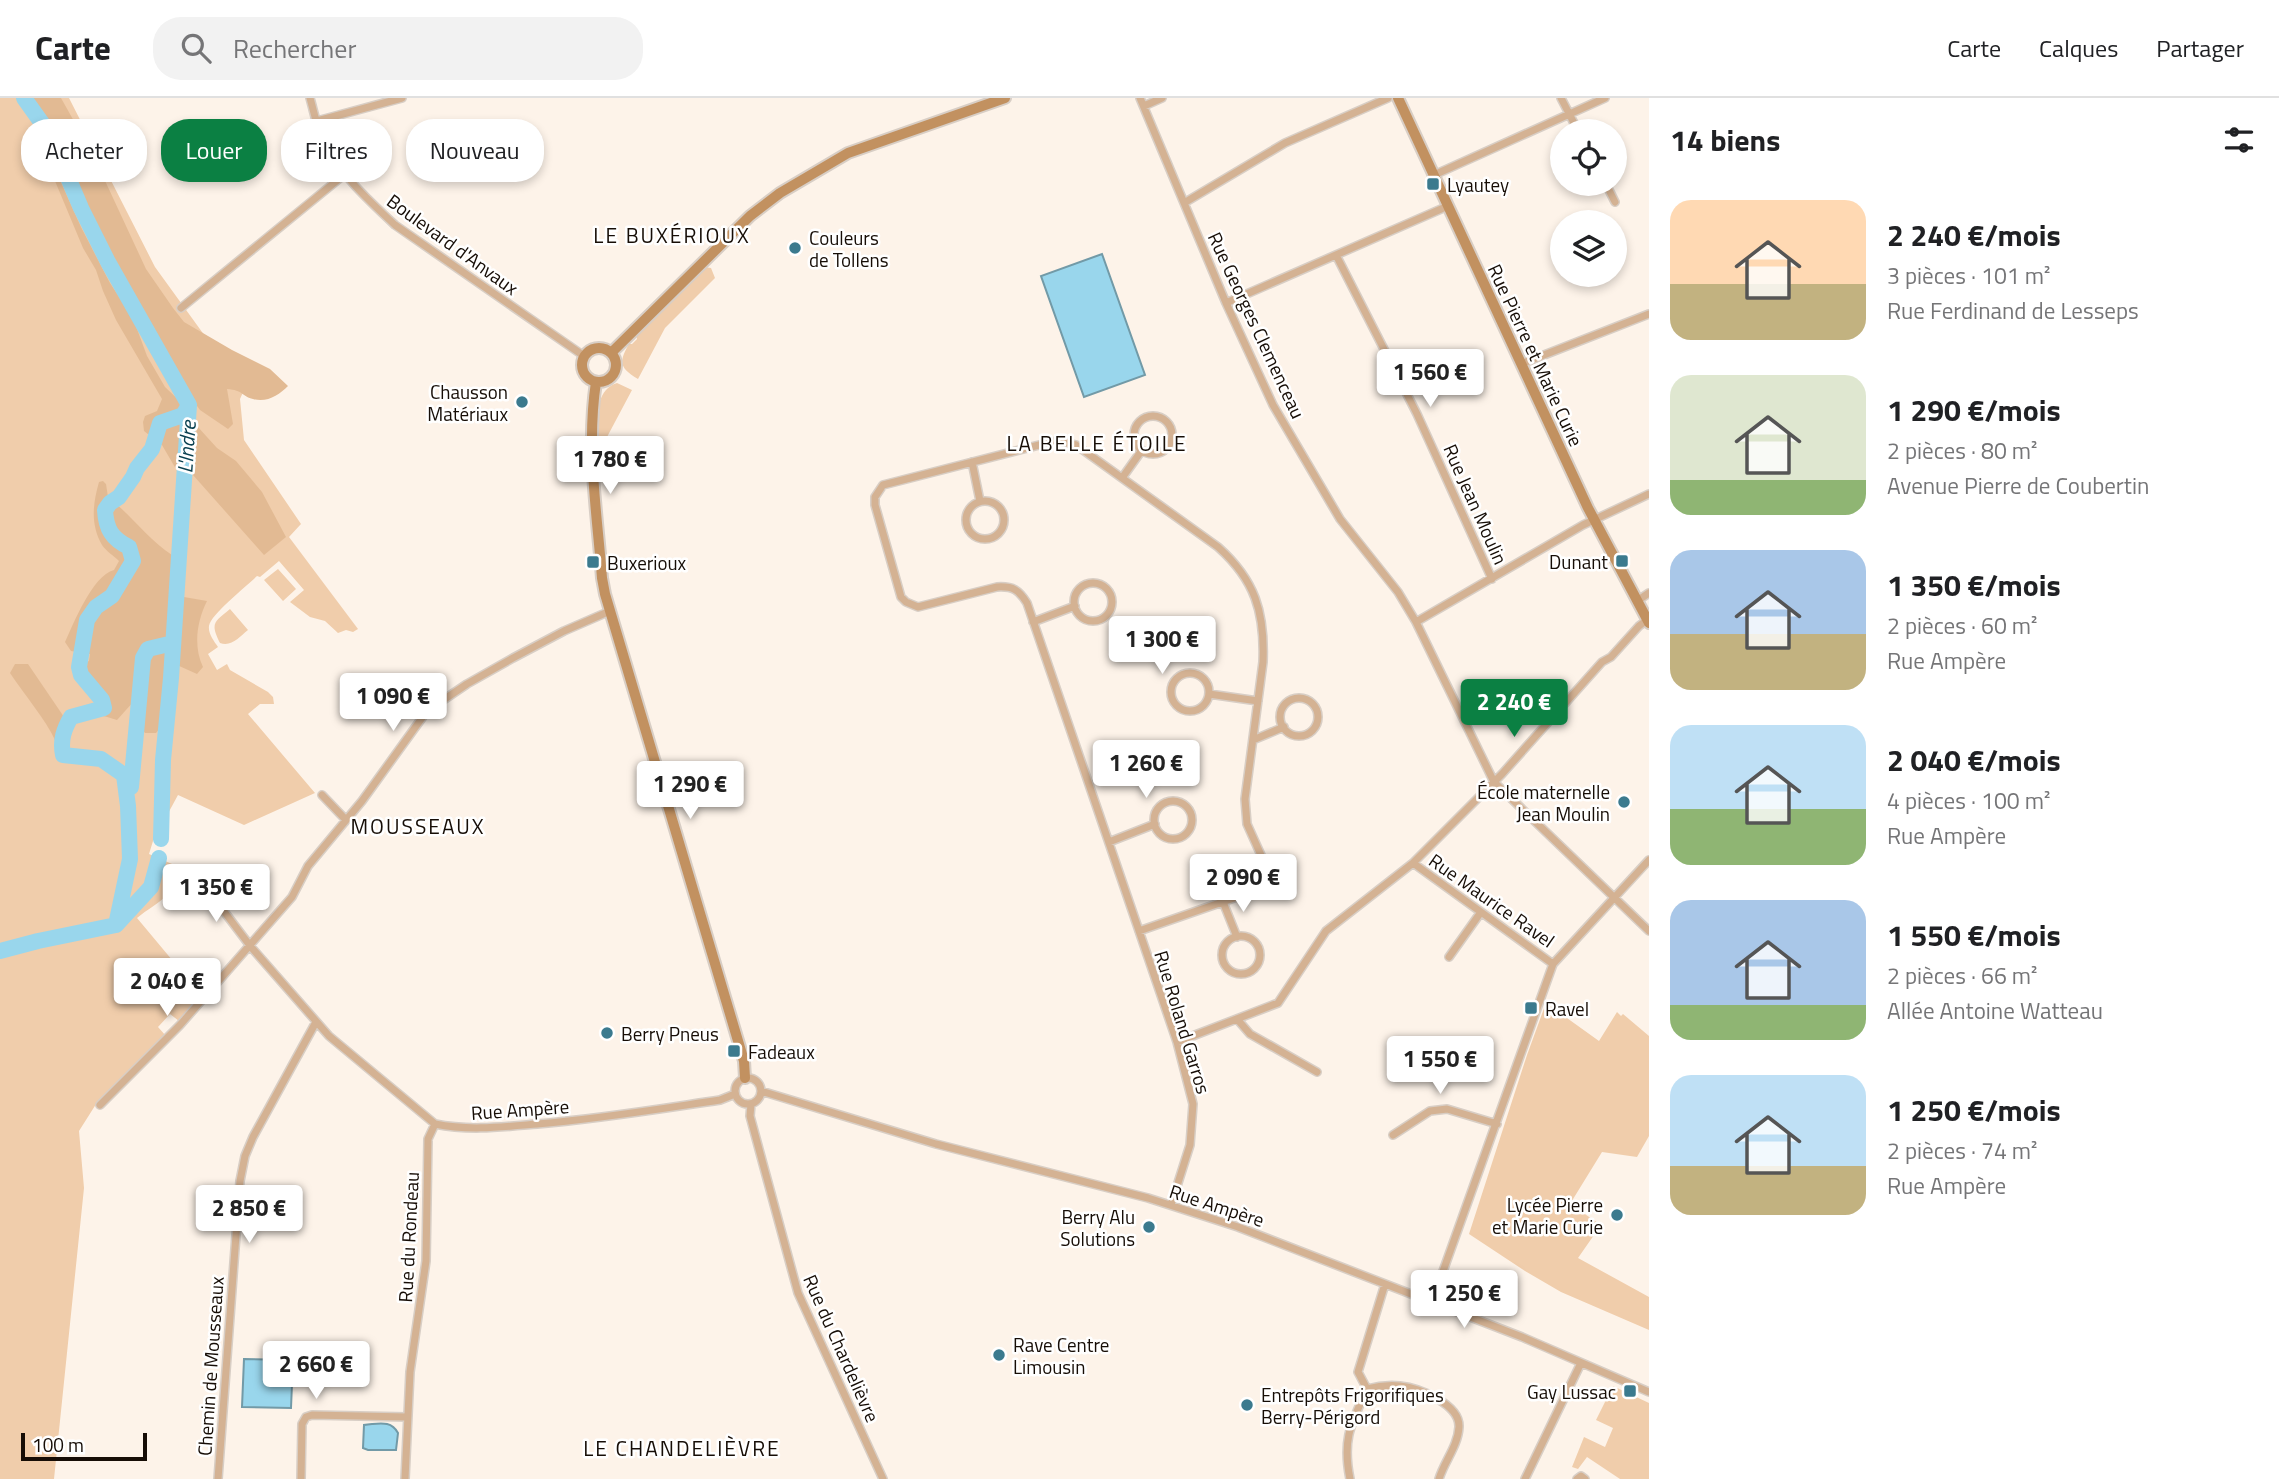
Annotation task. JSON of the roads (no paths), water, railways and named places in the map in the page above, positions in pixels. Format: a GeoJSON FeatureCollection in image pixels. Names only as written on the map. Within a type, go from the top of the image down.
{"type":"FeatureCollection","features":[{"type":"Feature","properties":{"kind":"street","name":"Boulevard d'Anvaux"},"geometry":{"type":"LineString","coordinates":[[310,98],[316,119]]}},
{"type":"Feature","properties":{"kind":"street"},"geometry":{"type":"LineString","coordinates":[[324,119],[402,98]]}},
{"type":"Feature","properties":{"kind":"street"},"geometry":{"type":"LineString","coordinates":[[611,353],[750,215],[789,187],[848,153],[1005,98]]}},
{"type":"Feature","properties":{"kind":"street","name":"Rue Georges Clemenceau"},"geometry":{"type":"LineString","coordinates":[[1140,98],[1226,303],[1273,405],[1340,519],[1398,592],[1416,622],[1494,782]]}},
{"type":"Feature","properties":{"kind":"street"},"geometry":{"type":"LineString","coordinates":[[1144,106],[1162,98]]}},
{"type":"Feature","properties":{"kind":"street"},"geometry":{"type":"LineString","coordinates":[[1184,203],[1285,143],[1388,98]]}},
{"type":"Feature","properties":{"kind":"street","name":"Rue Pierre et Marie Curie"},"geometry":{"type":"LineString","coordinates":[[1398,98],[1594,520],[1648,622]]}},
{"type":"Feature","properties":{"kind":"street"},"geometry":{"type":"LineString","coordinates":[[1561,98],[1572,119]]}},
{"type":"Feature","properties":{"kind":"street"},"geometry":{"type":"LineString","coordinates":[[1434,175],[1605,98]]}},
{"type":"Feature","properties":{"kind":"street"},"geometry":{"type":"LineString","coordinates":[[181,309],[335,182]]}},
{"type":"Feature","properties":{"kind":"street","name":"Boulevard d'Anvaux"},"geometry":{"type":"LineString","coordinates":[[352,182],[395,225],[583,356]]}},
{"type":"Feature","properties":{"kind":"street"},"geometry":{"type":"LineString","coordinates":[[1612,196],[1615,202]]}},
{"type":"Feature","properties":{"kind":"street"},"geometry":{"type":"LineString","coordinates":[[1226,303],[1448,206]]}},
{"type":"Feature","properties":{"kind":"street","name":"Rue Jean Moulin"},"geometry":{"type":"LineString","coordinates":[[1336,255],[1417,414],[1492,579]]}},
{"type":"Feature","properties":{"kind":"street"},"geometry":{"type":"LineString","coordinates":[[1521,364],[1649,314]]}},
{"type":"Feature","properties":{"kind":"street"},"geometry":{"type":"LineString","coordinates":[[597,347],[611,353],[616,363],[614,373],[607,381],[596,382],[586,377],[581,361],[587,352],[597,347]]}},
{"type":"Feature","properties":{"kind":"street"},"geometry":{"type":"LineString","coordinates":[[596,382],[592,420],[593,485],[601,578],[744,1061],[745,1078]]}},
{"type":"Feature","properties":{"kind":"street"},"geometry":{"type":"LineString","coordinates":[[1149,416],[1167,421],[1172,433],[1169,446],[1159,452],[1142,450],[1135,439],[1140,422],[1149,416]]}},
{"type":"Feature","properties":{"kind":"street","name":"Rue Roland Garros"},"geometry":{"type":"LineString","coordinates":[[1139,931],[1254,891],[1262,884],[1265,864],[1245,814],[1264,640],[1262,620],[1252,587],[1232,560],[1218,547],[1076,445],[1060,441],[883,485],[878,491],[875,505],[901,597],[906,603],[918,607],[1009,586],[1020,592],[1027,603],[1108,842],[1177,1042],[1193,1104],[1190,1144],[1171,1205]]}},
{"type":"Feature","properties":{"kind":"street"},"geometry":{"type":"LineString","coordinates":[[1122,478],[1142,450]]}},
{"type":"Feature","properties":{"kind":"street"},"geometry":{"type":"LineString","coordinates":[[972,462],[980,501]]}},
{"type":"Feature","properties":{"kind":"street"},"geometry":{"type":"LineString","coordinates":[[1416,622],[1594,520],[1649,494]]}},
{"type":"Feature","properties":{"kind":"street"},"geometry":{"type":"LineString","coordinates":[[980,501],[992,502],[998,506],[1003,518],[1000,531],[989,538],[973,535],[966,524],[967,512],[980,501]]}},
{"type":"Feature","properties":{"kind":"street"},"geometry":{"type":"LineString","coordinates":[[1089,583],[1101,584],[1107,589],[1112,600],[1109,613],[1092,621],[1082,617],[1075,606],[1076,594],[1089,583]]}},
{"type":"Feature","properties":{"kind":"street"},"geometry":{"type":"LineString","coordinates":[[1637,601],[1649,593]]}},
{"type":"Feature","properties":{"kind":"street"},"geometry":{"type":"LineString","coordinates":[[1033,622],[1075,606]]}},
{"type":"Feature","properties":{"kind":"street"},"geometry":{"type":"LineString","coordinates":[[100,1105],[180,1025],[251,947],[292,897],[308,866],[362,801],[427,711],[513,658],[610,611]]}},
{"type":"Feature","properties":{"kind":"street"},"geometry":{"type":"LineString","coordinates":[[1177,1042],[1278,1003],[1326,930],[1413,863],[1494,782],[1602,662],[1611,657],[1639,626],[1648,622]]}},
{"type":"Feature","properties":{"kind":"street"},"geometry":{"type":"LineString","coordinates":[[1192,673],[1204,678],[1209,694],[1202,706],[1189,710],[1174,702],[1172,689],[1181,675],[1192,673]]}},
{"type":"Feature","properties":{"kind":"street"},"geometry":{"type":"LineString","coordinates":[[1209,694],[1258,701]]}},
{"type":"Feature","properties":{"kind":"street"},"geometry":{"type":"LineString","coordinates":[[1291,700],[1307,700],[1317,709],[1318,721],[1309,733],[1298,736],[1284,727],[1281,715],[1291,700]]}},
{"type":"Feature","properties":{"kind":"street"},"geometry":{"type":"LineString","coordinates":[[1252,740],[1284,727]]}},
{"type":"Feature","properties":{"kind":"street"},"geometry":{"type":"LineString","coordinates":[[1494,782],[1649,931]]}},
{"type":"Feature","properties":{"kind":"street"},"geometry":{"type":"LineString","coordinates":[[321,795],[346,820]]}},
{"type":"Feature","properties":{"kind":"street"},"geometry":{"type":"LineString","coordinates":[[1169,801],[1186,806],[1192,818],[1188,831],[1177,838],[1162,835],[1154,824],[1159,807],[1169,801]]}},
{"type":"Feature","properties":{"kind":"street"},"geometry":{"type":"LineString","coordinates":[[1108,842],[1154,824]]}},
{"type":"Feature","properties":{"kind":"street"},"geometry":{"type":"LineString","coordinates":[[1432,1302],[1553,964],[1649,860]]}},
{"type":"Feature","properties":{"kind":"street","name":"Rue Maurice Ravel"},"geometry":{"type":"LineString","coordinates":[[1413,863],[1553,964]]}},
{"type":"Feature","properties":{"kind":"street"},"geometry":{"type":"LineString","coordinates":[[204,885],[251,947],[329,1036],[435,1124]]}},
{"type":"Feature","properties":{"kind":"street"},"geometry":{"type":"LineString","coordinates":[[1223,902],[1237,937]]}},
{"type":"Feature","properties":{"kind":"street"},"geometry":{"type":"LineString","coordinates":[[1449,957],[1481,912]]}},
{"type":"Feature","properties":{"kind":"street"},"geometry":{"type":"LineString","coordinates":[[1237,937],[1249,938],[1255,942],[1260,953],[1257,966],[1246,974],[1230,970],[1223,960],[1224,948],[1237,937]]}},
{"type":"Feature","properties":{"kind":"street"},"geometry":{"type":"LineString","coordinates":[[1237,1019],[1250,1034],[1317,1072]]}},
{"type":"Feature","properties":{"kind":"street","name":"Chemin de Mousseaux"},"geometry":{"type":"LineString","coordinates":[[218,1479],[240,1181],[245,1156],[316,1022]]}},
{"type":"Feature","properties":{"kind":"street"},"geometry":{"type":"LineString","coordinates":[[745,1078],[754,1079],[761,1091],[757,1101],[751,1104],[743,1104],[735,1094],[737,1082],[745,1078]]}},
{"type":"Feature","properties":{"kind":"street","name":"Rue Ampère"},"geometry":{"type":"LineString","coordinates":[[761,1091],[936,1144],[1171,1205],[1238,1227],[1432,1302],[1649,1392]]}},
{"type":"Feature","properties":{"kind":"street","name":"Rue Ampère"},"geometry":{"type":"LineString","coordinates":[[435,1124],[484,1129],[591,1119],[720,1100],[735,1094]]}},
{"type":"Feature","properties":{"kind":"street","name":"Rue du Chardelièvre"},"geometry":{"type":"LineString","coordinates":[[751,1104],[750,1116],[798,1293],[883,1479]]}},
{"type":"Feature","properties":{"kind":"street"},"geometry":{"type":"LineString","coordinates":[[1393,1135],[1430,1111],[1447,1109],[1497,1124]]}},
{"type":"Feature","properties":{"kind":"street","name":"Rue du Rondeau"},"geometry":{"type":"LineString","coordinates":[[405,1479],[411,1372],[426,1261],[428,1139],[435,1124]]}},
{"type":"Feature","properties":{"kind":"street"},"geometry":{"type":"LineString","coordinates":[[1367,1388],[1358,1373],[1385,1284]]}},
{"type":"Feature","properties":{"kind":"street"},"geometry":{"type":"LineString","coordinates":[[1525,1479],[1581,1363]]}},
{"type":"Feature","properties":{"kind":"street"},"geometry":{"type":"LineString","coordinates":[[1350,1479],[1346,1444],[1350,1427],[1367,1388]]}},
{"type":"Feature","properties":{"kind":"street"},"geometry":{"type":"LineString","coordinates":[[1367,1388],[1413,1388],[1443,1402],[1455,1414],[1459,1421],[1459,1431],[1439,1479]]}},
{"type":"Feature","properties":{"kind":"street"},"geometry":{"type":"LineString","coordinates":[[301,1479],[302,1424],[306,1417],[407,1417]]}},
{"type":"Feature","properties":{"kind":"street"},"geometry":{"type":"LineString","coordinates":[[1577,1479],[1581,1476],[1585,1479]]}},
{"type":"Feature","properties":{"kind":"water"},"geometry":{"type":"Polygon","coordinates":[[[1102,254],[1145,375],[1084,397],[1041,276],[1102,254]]]}},
{"type":"Feature","properties":{"kind":"water"},"geometry":{"type":"Polygon","coordinates":[[[244,1359],[293,1360],[291,1408],[242,1407],[244,1359]]]}},
{"type":"Feature","properties":{"kind":"water"},"geometry":{"type":"Polygon","coordinates":[[[380,1423],[396,1429],[396,1450],[363,1448],[364,1425],[380,1423]]]}},
{"type":"Feature","properties":{"kind":"waterway","name":"L'Indre"},"geometry":{"type":"LineString","coordinates":[[24,98],[49,133],[108,262],[189,405],[163,760],[161,839]]}},
{"type":"Feature","properties":{"kind":"waterway"},"geometry":{"type":"LineString","coordinates":[[116,925],[130,859],[124,775],[101,759],[63,755],[62,740],[71,717],[104,708],[102,700],[81,675],[79,667],[87,620],[96,607],[112,596],[133,561],[129,547],[111,533],[105,510],[119,497],[152,449],[160,423],[183,415],[189,405]]}},
{"type":"Feature","properties":{"kind":"waterway"},"geometry":{"type":"LineString","coordinates":[[131,787],[143,658],[148,649],[173,643]]}},
{"type":"Feature","properties":{"kind":"waterway","name":"L'Indre"},"geometry":{"type":"LineString","coordinates":[[0,951],[116,925],[151,887],[159,858]]}},
{"type":"Feature","properties":{"kind":"place","name":"Lyautey"},"geometry":{"type":"Point","coordinates":[1433,184]}},
{"type":"Feature","properties":{"kind":"place","name":"Couleurs de Tollens"},"geometry":{"type":"Point","coordinates":[795,248]}},
{"type":"Feature","properties":{"kind":"place","name":"Chausson Matériaux"},"geometry":{"type":"Point","coordinates":[522,402]}},
{"type":"Feature","properties":{"kind":"place","name":"Dunant"},"geometry":{"type":"Point","coordinates":[1622,561]}},
{"type":"Feature","properties":{"kind":"place","name":"Buxerioux"},"geometry":{"type":"Point","coordinates":[593,562]}},
{"type":"Feature","properties":{"kind":"place","name":"École maternelle Jean Moulin"},"geometry":{"type":"Point","coordinates":[1624,802]}},
{"type":"Feature","properties":{"kind":"place","name":"Ravel"},"geometry":{"type":"Point","coordinates":[1531,1008]}},
{"type":"Feature","properties":{"kind":"place","name":"Berry Pneus"},"geometry":{"type":"Point","coordinates":[607,1033]}},
{"type":"Feature","properties":{"kind":"place","name":"Fadeaux"},"geometry":{"type":"Point","coordinates":[734,1051]}},
{"type":"Feature","properties":{"kind":"place","name":"Lycée Pierre et Marie Curie"},"geometry":{"type":"Point","coordinates":[1617,1215]}},
{"type":"Feature","properties":{"kind":"place","name":"Berry Alu Solutions"},"geometry":{"type":"Point","coordinates":[1149,1227]}},
{"type":"Feature","properties":{"kind":"place","name":"Rave Centre Limousin"},"geometry":{"type":"Point","coordinates":[999,1355]}},
{"type":"Feature","properties":{"kind":"place","name":"Gay Lussac"},"geometry":{"type":"Point","coordinates":[1630,1391]}},
{"type":"Feature","properties":{"kind":"place","name":"Entrepôts Frigorifiques Berry-Périgord"},"geometry":{"type":"Point","coordinates":[1247,1405]}},
{"type":"Feature","properties":{"kind":"district","name":"LE BUXÉRIOUX"},"geometry":{"type":"Point","coordinates":[672,235]}},
{"type":"Feature","properties":{"kind":"district","name":"LA BELLE ÉTOILE"},"geometry":{"type":"Point","coordinates":[1097,443]}},
{"type":"Feature","properties":{"kind":"district","name":"MOUSSEAUX"},"geometry":{"type":"Point","coordinates":[418,826]}},
{"type":"Feature","properties":{"kind":"district","name":"LE CHANDELIÈVRE"},"geometry":{"type":"Point","coordinates":[682,1448]}}]}
